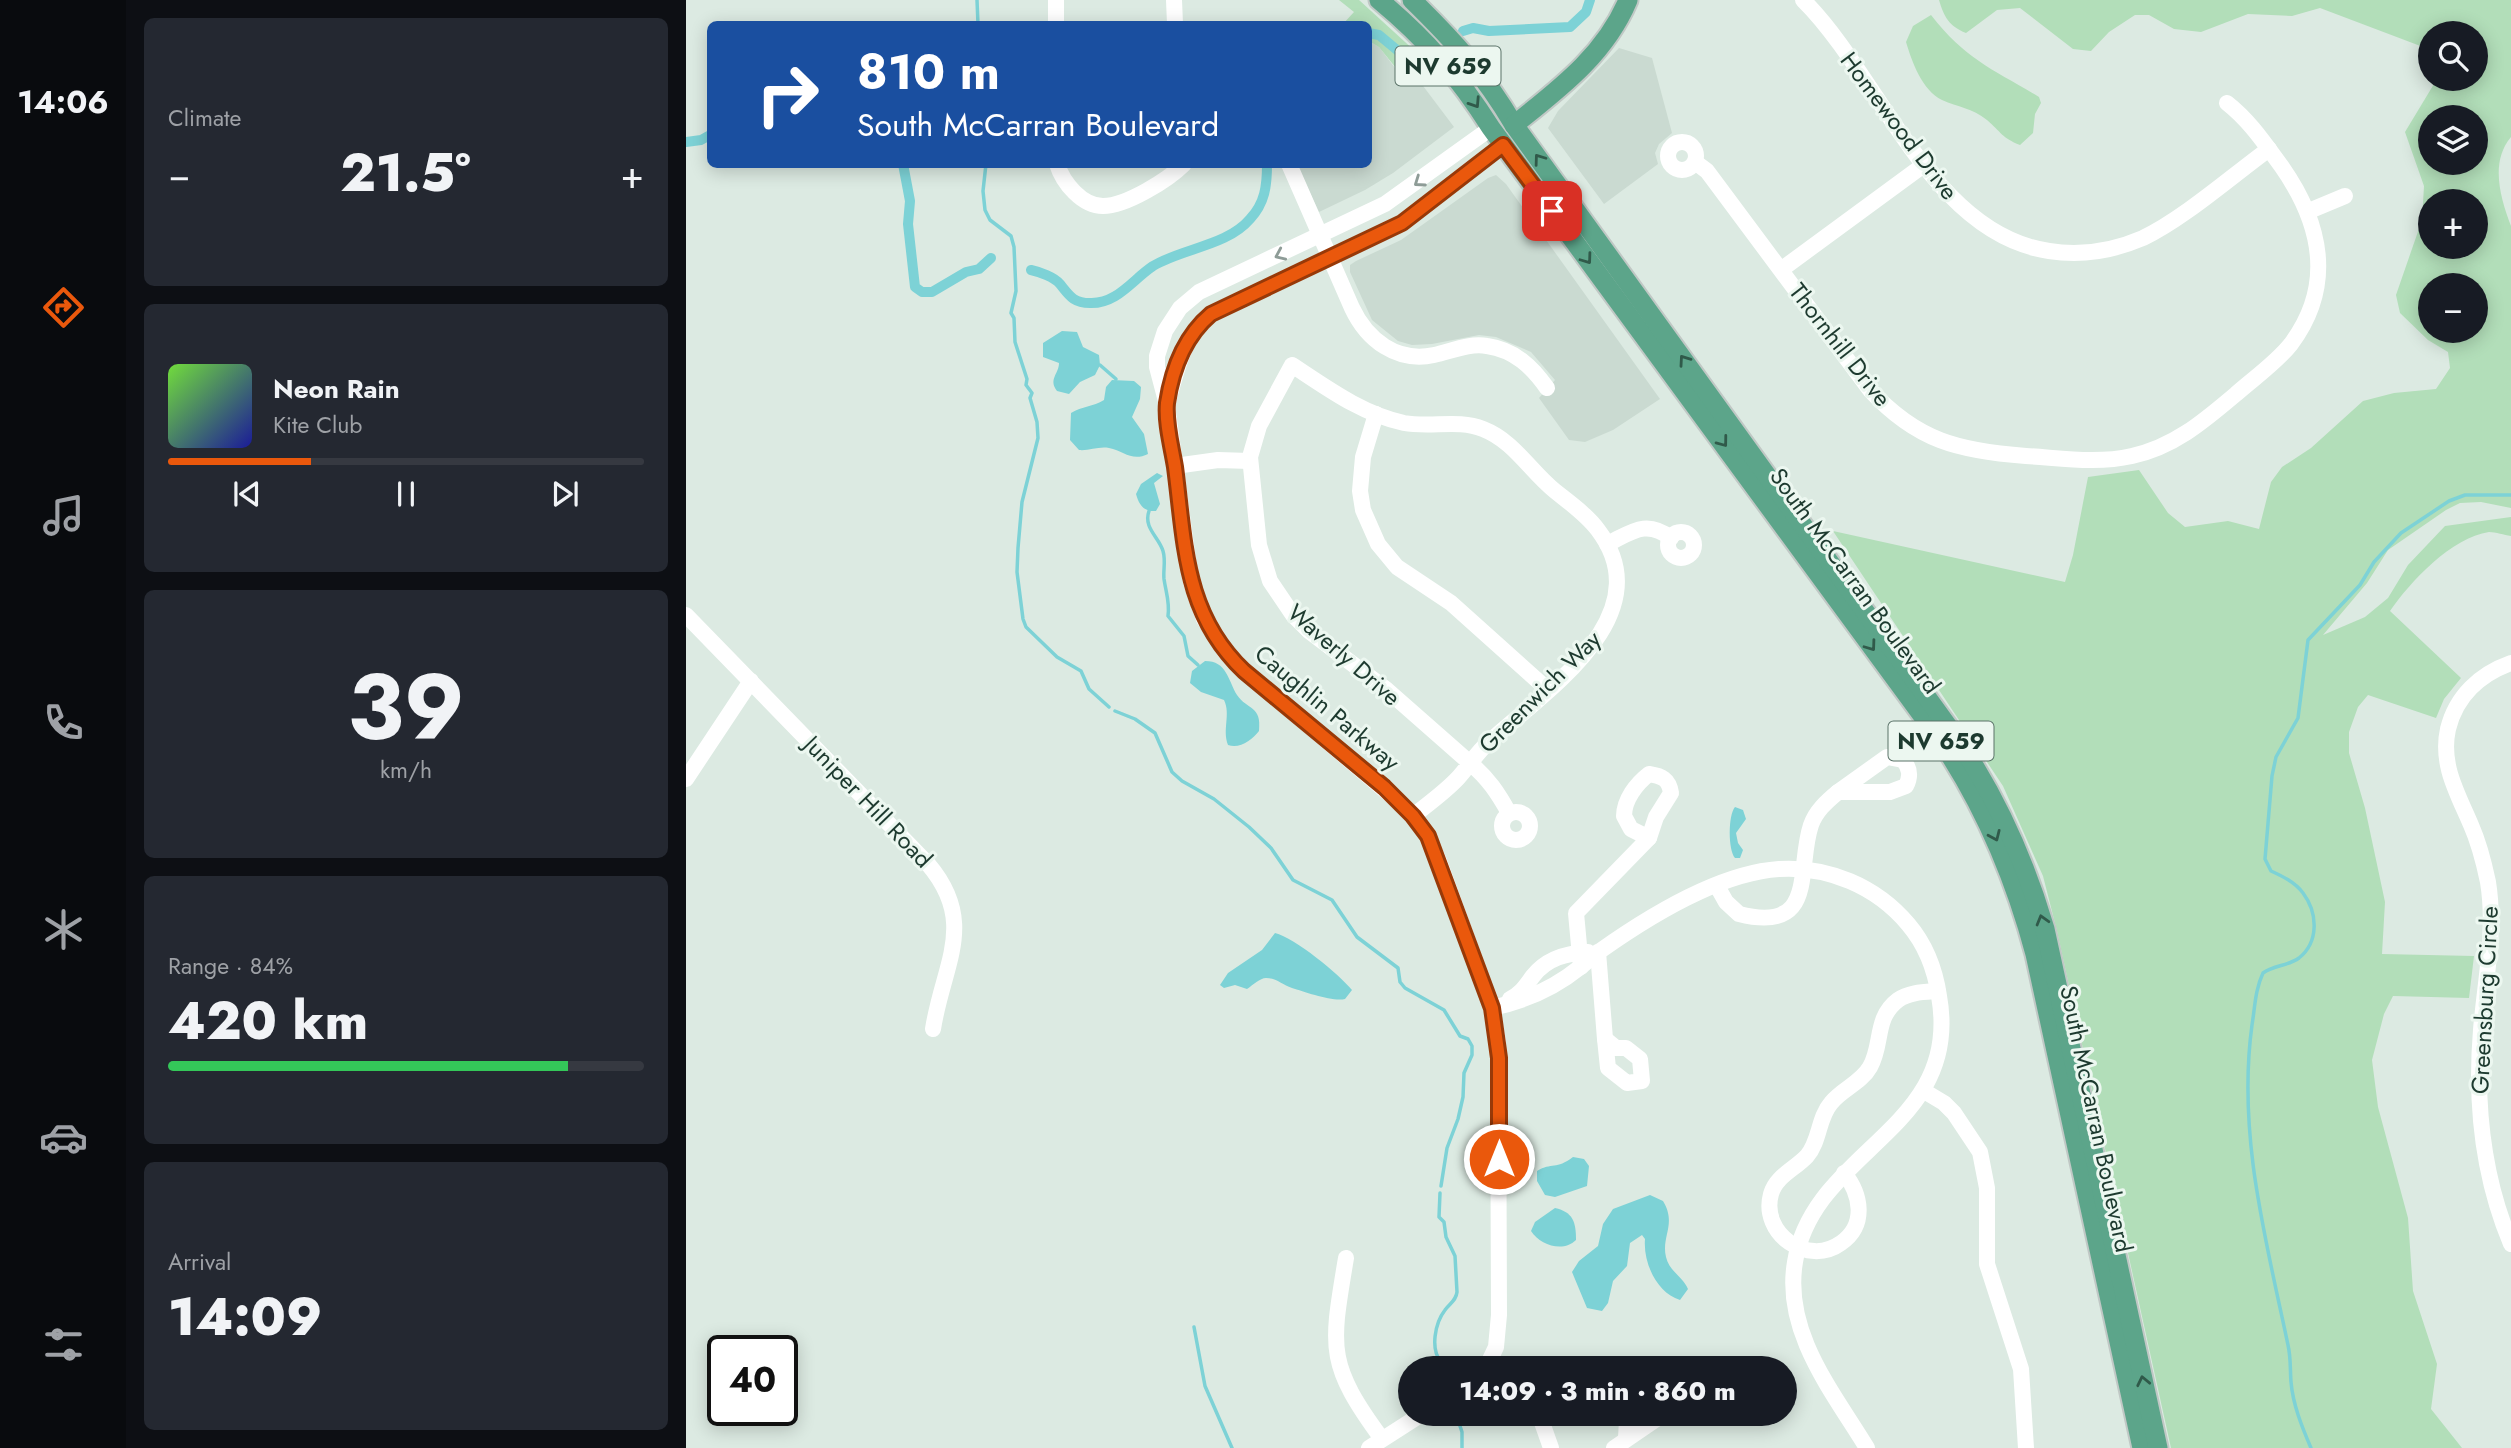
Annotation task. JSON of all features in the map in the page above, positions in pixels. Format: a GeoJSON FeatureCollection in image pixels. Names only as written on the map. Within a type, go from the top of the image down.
{"type":"FeatureCollection","features":[{"type":"Feature","properties":{"kind":"main road","name":"South McCarran Boulevard"},"geometry":{"type":"LineString","coordinates":[[1379,0],[1439,54],[1462,84],[1503,145],[1938,737],[1965,778],[1993,831],[2012,875],[2035,954],[2142,1448]]}},
{"type":"Feature","properties":{"kind":"main road","name":"South McCarran Boulevard"},"geometry":{"type":"LineString","coordinates":[[1412,0],[1472,61],[1514,125],[1975,764],[2007,823],[2025,866],[2045,929],[2158,1448]]}},
{"type":"Feature","properties":{"kind":"main road"},"geometry":{"type":"LineString","coordinates":[[1514,125],[1558,90],[1595,54],[1610,35],[1628,0]]}},
{"type":"Feature","properties":{"kind":"main road","name":"Caughlin Parkway"},"geometry":{"type":"LineString","coordinates":[[1491,128],[1507,122],[1514,125],[1503,145]]}},
{"type":"Feature","properties":{"kind":"street"},"geometry":{"type":"LineString","coordinates":[[1056,0],[1056,21]]}},
{"type":"Feature","properties":{"kind":"street"},"geometry":{"type":"LineString","coordinates":[[1174,0],[1174,21]]}},
{"type":"Feature","properties":{"kind":"street","name":"Homewood Drive"},"geometry":{"type":"LineString","coordinates":[[1803,0],[1963,211],[1999,236],[2040,250],[2080,253],[2101,251],[2143,238],[2269,149]]}},
{"type":"Feature","properties":{"kind":"street","name":"Thornhill Drive"},"geometry":{"type":"LineString","coordinates":[[1695,162],[1707,171],[1870,390],[1901,420],[1941,442],[1983,453],[2112,460],[2154,450],[2192,430],[2277,359],[2290,345],[2309,310],[2318,275],[2316,236],[2309,211],[2269,149],[2250,124],[2227,103]]}},
{"type":"Feature","properties":{"kind":"street","name":"Caughlin Parkway"},"geometry":{"type":"LineString","coordinates":[[1491,128],[1385,204],[1320,237],[1211,285],[1180,308],[1165,331],[1157,356],[1167,405],[1191,582],[1204,619],[1218,642],[1244,671],[1384,787],[1413,816],[1428,836],[1492,1008],[1500,1077],[1499,1315],[1496,1347],[1492,1356]]}},
{"type":"Feature","properties":{"kind":"street","name":"Caughlin Parkway"},"geometry":{"type":"LineString","coordinates":[[1167,405],[1184,346],[1203,321],[1222,307],[1402,223],[1503,145]]}},
{"type":"Feature","properties":{"kind":"street"},"geometry":{"type":"LineString","coordinates":[[1782,269],[1925,164]]}},
{"type":"Feature","properties":{"kind":"street"},"geometry":{"type":"LineString","coordinates":[[1059,168],[1063,179],[1075,192],[1101,206],[1122,201],[1151,188],[1178,168]]}},
{"type":"Feature","properties":{"kind":"street"},"geometry":{"type":"LineString","coordinates":[[1291,168],[1362,326],[1383,346],[1415,356],[1437,355],[1468,346],[1498,348],[1525,362],[1547,388]]}},
{"type":"Feature","properties":{"kind":"street"},"geometry":{"type":"LineString","coordinates":[[2309,211],[2345,196]]}},
{"type":"Feature","properties":{"kind":"street","name":"Greenwich Way"},"geometry":{"type":"LineString","coordinates":[[1292,365],[1348,402],[1376,414],[1419,425],[1470,425],[1497,436],[1510,445],[1546,484],[1589,519],[1607,544],[1616,576],[1614,605],[1608,621],[1591,648],[1489,741],[1455,781],[1413,816]]}},
{"type":"Feature","properties":{"kind":"street","name":"Waverly Drive"},"geometry":{"type":"LineString","coordinates":[[1292,365],[1259,426],[1250,461],[1259,545],[1270,581],[1280,598],[1309,631],[1387,690],[1470,763],[1496,789],[1509,813]]}},
{"type":"Feature","properties":{"kind":"street"},"geometry":{"type":"LineString","coordinates":[[1376,414],[1363,457],[1360,491],[1363,510],[1378,544],[1397,567],[1451,603],[1548,690]]}},
{"type":"Feature","properties":{"kind":"street"},"geometry":{"type":"LineString","coordinates":[[1175,466],[1218,460],[1250,461]]}},
{"type":"Feature","properties":{"kind":"street"},"geometry":{"type":"LineString","coordinates":[[1607,544],[1639,529],[1650,527],[1661,530],[1671,538]]}},
{"type":"Feature","properties":{"kind":"street","name":"Juniper Hill Road"},"geometry":{"type":"LineString","coordinates":[[686,615],[928,864],[949,893],[954,907],[954,938],[933,1029]]}},
{"type":"Feature","properties":{"kind":"street","name":"Greensburg Circle"},"geometry":{"type":"LineString","coordinates":[[2511,663],[2480,678],[2459,702],[2448,729],[2446,751],[2449,772],[2473,828],[2488,881],[2491,933],[2481,1028],[2480,1100],[2489,1170],[2511,1244]]}},
{"type":"Feature","properties":{"kind":"street"},"geometry":{"type":"LineString","coordinates":[[686,779],[751,681]]}},
{"type":"Feature","properties":{"kind":"street"},"geometry":{"type":"LineString","coordinates":[[1717,886],[1732,909],[1739,914],[1775,916],[1796,903],[1801,894],[1812,823],[1826,802],[1838,792]]}},
{"type":"Feature","properties":{"kind":"street"},"geometry":{"type":"LineString","coordinates":[[1580,960],[1576,913],[1649,838]]}},
{"type":"Feature","properties":{"kind":"street"},"geometry":{"type":"LineString","coordinates":[[1492,1008],[1526,999],[1559,982],[1580,960],[1598,952],[1671,905],[1717,886],[1779,869],[1814,870],[1851,881],[1886,901],[1917,934],[1927,952],[1943,1016],[1937,1058],[1924,1091],[1901,1121],[1844,1173],[1818,1204],[1797,1248],[1793,1286],[1799,1328],[1807,1348],[1867,1448]]}},
{"type":"Feature","properties":{"kind":"street"},"geometry":{"type":"LineString","coordinates":[[1598,952],[1605,1039]]}},
{"type":"Feature","properties":{"kind":"street"},"geometry":{"type":"LineString","coordinates":[[1492,1008],[1521,992],[1545,964],[1557,957],[1580,960]]}},
{"type":"Feature","properties":{"kind":"street"},"geometry":{"type":"LineString","coordinates":[[1545,964],[1559,982]]}},
{"type":"Feature","properties":{"kind":"street"},"geometry":{"type":"LineString","coordinates":[[1844,1173],[1853,1183],[1859,1215],[1843,1242],[1821,1251],[1797,1248],[1781,1236],[1771,1217],[1770,1197],[1774,1186],[1808,1155],[1825,1109],[1869,1069],[1874,1059],[1880,1025],[1889,1009],[1907,995],[1938,990]]}},
{"type":"Feature","properties":{"kind":"street"},"geometry":{"type":"LineString","coordinates":[[1924,1091],[1944,1103],[1954,1113],[1980,1152],[1987,1188],[1987,1264],[2021,1369],[2026,1448]]}},
{"type":"Feature","properties":{"kind":"street"},"geometry":{"type":"LineString","coordinates":[[1346,1258],[1336,1327],[1337,1360],[1375,1443],[1403,1426]]}},
{"type":"Feature","properties":{"kind":"street"},"geometry":{"type":"LineString","coordinates":[[1543,1426],[1551,1448]]}},
{"type":"Feature","properties":{"kind":"street"},"geometry":{"type":"LineString","coordinates":[[1620,1443],[1625,1426]]}},
{"type":"Feature","properties":{"kind":"street"},"geometry":{"type":"LineString","coordinates":[[1620,1443],[1646,1426]]}},
{"type":"Feature","properties":{"kind":"shaded area"},"geometry":{"type":"Polygon","coordinates":[[[1372,43],[1379,47],[1395,68],[1405,62],[1454,127],[1393,173],[1319,212],[1298,168],[1372,168],[1372,43]]]}},
{"type":"Feature","properties":{"kind":"shaded area"},"geometry":{"type":"Polygon","coordinates":[[[1619,48],[1652,58],[1672,133],[1659,144],[1655,153],[1658,164],[1604,204],[1548,128],[1558,111],[1619,48]]]}},
{"type":"Feature","properties":{"kind":"shaded area"},"geometry":{"type":"Polygon","coordinates":[[[1496,175],[1506,184],[1660,399],[1613,430],[1585,442],[1569,440],[1539,398],[1555,380],[1531,352],[1496,337],[1479,335],[1432,344],[1412,345],[1398,341],[1372,320],[1350,272],[1350,265],[1356,261],[1401,240],[1496,175]]]}},
{"type":"Feature","properties":{"kind":"green space"},"geometry":{"type":"Polygon","coordinates":[[[1339,0],[1359,0],[1416,52],[1396,68],[1379,47],[1372,43],[1372,21],[1346,21],[1354,12],[1339,0]]]}},
{"type":"Feature","properties":{"kind":"green space"},"geometry":{"type":"Polygon","coordinates":[[[1939,0],[2511,0],[2511,137],[2501,157],[2499,180],[2511,226],[2511,508],[2481,502],[2460,503],[2446,510],[2388,550],[2367,583],[2323,635],[2365,617],[2388,598],[2408,565],[2445,526],[2511,517],[2511,536],[2489,532],[2461,542],[2433,562],[2390,611],[2461,678],[2444,699],[2436,718],[2368,695],[2358,707],[2349,732],[2349,753],[2365,808],[2385,902],[2382,954],[2474,956],[2469,998],[2393,996],[2384,1014],[2372,1060],[2378,1107],[2408,1218],[2413,1291],[2437,1364],[2431,1409],[2462,1448],[2171,1448],[2043,876],[2003,786],[1833,531],[2065,582],[2088,477],[2139,470],[2168,513],[2185,527],[2228,521],[2259,529],[2271,482],[2282,467],[2311,448],[2363,401],[2394,393],[2436,389],[2450,368],[2448,352],[2433,343],[2488,343],[2488,273],[2418,273],[2418,330],[2400,313],[2396,295],[2418,232],[2418,259],[2488,259],[2488,189],[2424,189],[2420,175],[2488,175],[2488,105],[2421,105],[2430,91],[2488,91],[2488,21],[2418,21],[2418,45],[2320,8],[2292,16],[2248,14],[2201,32],[2174,29],[2149,15],[2135,15],[2109,32],[2091,51],[2073,49],[2020,8],[1997,10],[1966,33],[1951,24],[1939,0]]]}},
{"type":"Feature","properties":{"kind":"green space"},"geometry":{"type":"Polygon","coordinates":[[[1931,15],[1968,53],[2039,97],[2041,103],[2035,114],[2033,133],[2020,145],[2005,137],[1981,116],[1942,100],[1923,83],[1906,42],[1913,26],[1931,15]]]}},
{"type":"Feature","properties":{"kind":"green space"},"geometry":{"type":"Polygon","coordinates":[[[2418,110],[2418,169],[2405,132],[2418,110]]]}},
{"type":"Feature","properties":{"kind":"water"},"geometry":{"type":"Polygon","coordinates":[[[1062,331],[1077,332],[1083,347],[1099,355],[1100,365],[1095,375],[1080,382],[1069,394],[1057,391],[1055,387],[1054,380],[1059,363],[1043,357],[1043,343],[1062,331]]]}},
{"type":"Feature","properties":{"kind":"water"},"geometry":{"type":"Polygon","coordinates":[[[1112,380],[1134,381],[1141,387],[1140,399],[1132,417],[1144,434],[1148,454],[1137,457],[1114,449],[1079,450],[1070,440],[1071,413],[1104,400],[1106,387],[1112,380]]]}},
{"type":"Feature","properties":{"kind":"water"},"geometry":{"type":"Polygon","coordinates":[[[1157,473],[1163,476],[1154,483],[1160,504],[1156,511],[1152,511],[1143,507],[1136,494],[1141,484],[1157,473]]]}},
{"type":"Feature","properties":{"kind":"water"},"geometry":{"type":"Polygon","coordinates":[[[1205,661],[1218,664],[1222,668],[1237,695],[1256,712],[1259,731],[1245,743],[1228,745],[1224,700],[1201,692],[1190,683],[1192,671],[1205,661]]]}},
{"type":"Feature","properties":{"kind":"water"},"geometry":{"type":"Polygon","coordinates":[[[1735,807],[1743,810],[1746,819],[1736,833],[1743,850],[1740,858],[1735,858],[1730,840],[1731,817],[1735,807]]]}},
{"type":"Feature","properties":{"kind":"water"},"geometry":{"type":"Polygon","coordinates":[[[1275,933],[1305,949],[1337,975],[1352,990],[1345,999],[1319,996],[1270,978],[1261,979],[1247,989],[1235,985],[1224,988],[1220,985],[1228,973],[1262,950],[1275,933]]]}},
{"type":"Feature","properties":{"kind":"water"},"geometry":{"type":"Polygon","coordinates":[[[1573,1157],[1584,1159],[1589,1166],[1587,1186],[1555,1197],[1545,1195],[1537,1181],[1537,1171],[1573,1157]]]}},
{"type":"Feature","properties":{"kind":"water"},"geometry":{"type":"Polygon","coordinates":[[[1650,1195],[1663,1201],[1667,1209],[1669,1223],[1665,1243],[1666,1257],[1688,1289],[1680,1300],[1658,1284],[1646,1258],[1645,1239],[1642,1235],[1630,1243],[1627,1266],[1613,1281],[1608,1303],[1602,1311],[1587,1308],[1572,1272],[1579,1261],[1598,1246],[1603,1224],[1613,1209],[1650,1195]]]}},
{"type":"Feature","properties":{"kind":"water"},"geometry":{"type":"Polygon","coordinates":[[[1555,1208],[1570,1215],[1574,1223],[1576,1240],[1571,1244],[1552,1246],[1531,1231],[1535,1222],[1555,1208]]]}},
{"type":"Feature","properties":{"kind":"waterway"},"geometry":{"type":"LineString","coordinates":[[977,0],[978,21]]}},
{"type":"Feature","properties":{"kind":"waterway"},"geometry":{"type":"LineString","coordinates":[[1463,31],[1473,28],[1489,31],[1570,27],[1586,12],[1590,0]]}},
{"type":"Feature","properties":{"kind":"waterway"},"geometry":{"type":"LineString","coordinates":[[1372,34],[1379,35],[1403,55]]}},
{"type":"Feature","properties":{"kind":"waterway"},"geometry":{"type":"LineString","coordinates":[[686,142],[707,137]]}},
{"type":"Feature","properties":{"kind":"waterway"},"geometry":{"type":"LineString","coordinates":[[904,168],[910,201],[908,224],[915,287],[922,292],[932,292],[966,272],[979,269],[991,258]]}},
{"type":"Feature","properties":{"kind":"waterway"},"geometry":{"type":"LineString","coordinates":[[986,168],[983,191],[985,210],[990,220],[1011,236],[1014,247],[1016,291],[1011,313],[1014,318],[1015,342],[1027,379],[1026,385],[1032,393],[1030,398],[1037,422],[1038,438],[1022,502],[1018,548],[1017,572],[1023,619],[1026,627],[1057,657],[1081,671],[1089,689],[1109,707]]}},
{"type":"Feature","properties":{"kind":"waterway"},"geometry":{"type":"LineString","coordinates":[[1031,270],[1054,279],[1079,302],[1108,300],[1153,266],[1217,241],[1240,228],[1255,213],[1262,200],[1267,168]]}},
{"type":"Feature","properties":{"kind":"waterway"},"geometry":{"type":"LineString","coordinates":[[1100,365],[1116,379]]}},
{"type":"Feature","properties":{"kind":"waterway"},"geometry":{"type":"LineString","coordinates":[[2311,1448],[2298,1416],[2292,1391],[2289,1350],[2256,1186],[2248,1106],[2248,1066],[2260,979],[2267,970],[2299,958],[2310,944],[2314,927],[2312,909],[2303,893],[2284,877],[2271,871],[2265,859],[2272,776],[2276,757],[2298,718],[2308,640],[2360,585],[2374,562],[2401,533],[2449,501],[2465,495],[2511,495]]}},
{"type":"Feature","properties":{"kind":"waterway"},"geometry":{"type":"LineString","coordinates":[[1149,511],[1148,522],[1164,555],[1168,616],[1184,636],[1188,656],[1198,665]]}},
{"type":"Feature","properties":{"kind":"waterway"},"geometry":{"type":"LineString","coordinates":[[1115,711],[1135,719],[1155,733],[1172,772],[1182,781],[1214,799],[1249,827],[1271,848],[1293,880],[1332,900],[1357,937],[1398,968],[1400,982],[1405,988],[1444,1010],[1460,1036],[1468,1039],[1472,1046],[1472,1055],[1464,1073],[1463,1097],[1447,1148],[1441,1186]]}},
{"type":"Feature","properties":{"kind":"waterway"},"geometry":{"type":"LineString","coordinates":[[1438,1356],[1435,1336],[1439,1322],[1457,1292],[1455,1256],[1446,1237],[1444,1222],[1439,1217],[1440,1193]]}},
{"type":"Feature","properties":{"kind":"waterway"},"geometry":{"type":"LineString","coordinates":[[1194,1327],[1205,1386],[1232,1448]]}},
{"type":"Feature","properties":{"kind":"waterway"},"geometry":{"type":"LineString","coordinates":[[1460,1426],[1462,1448]]}},
{"type":"Feature","properties":{"kind":"route"},"geometry":{"type":"LineString","coordinates":[[1499,1159],[1500,1077],[1492,1008],[1434,849],[1420,824],[1384,787],[1244,671],[1225,652],[1209,628],[1194,595],[1188,570],[1167,405],[1184,346],[1195,329],[1211,314],[1390,230],[1433,201],[1503,145],[1552,211]]}}]}
